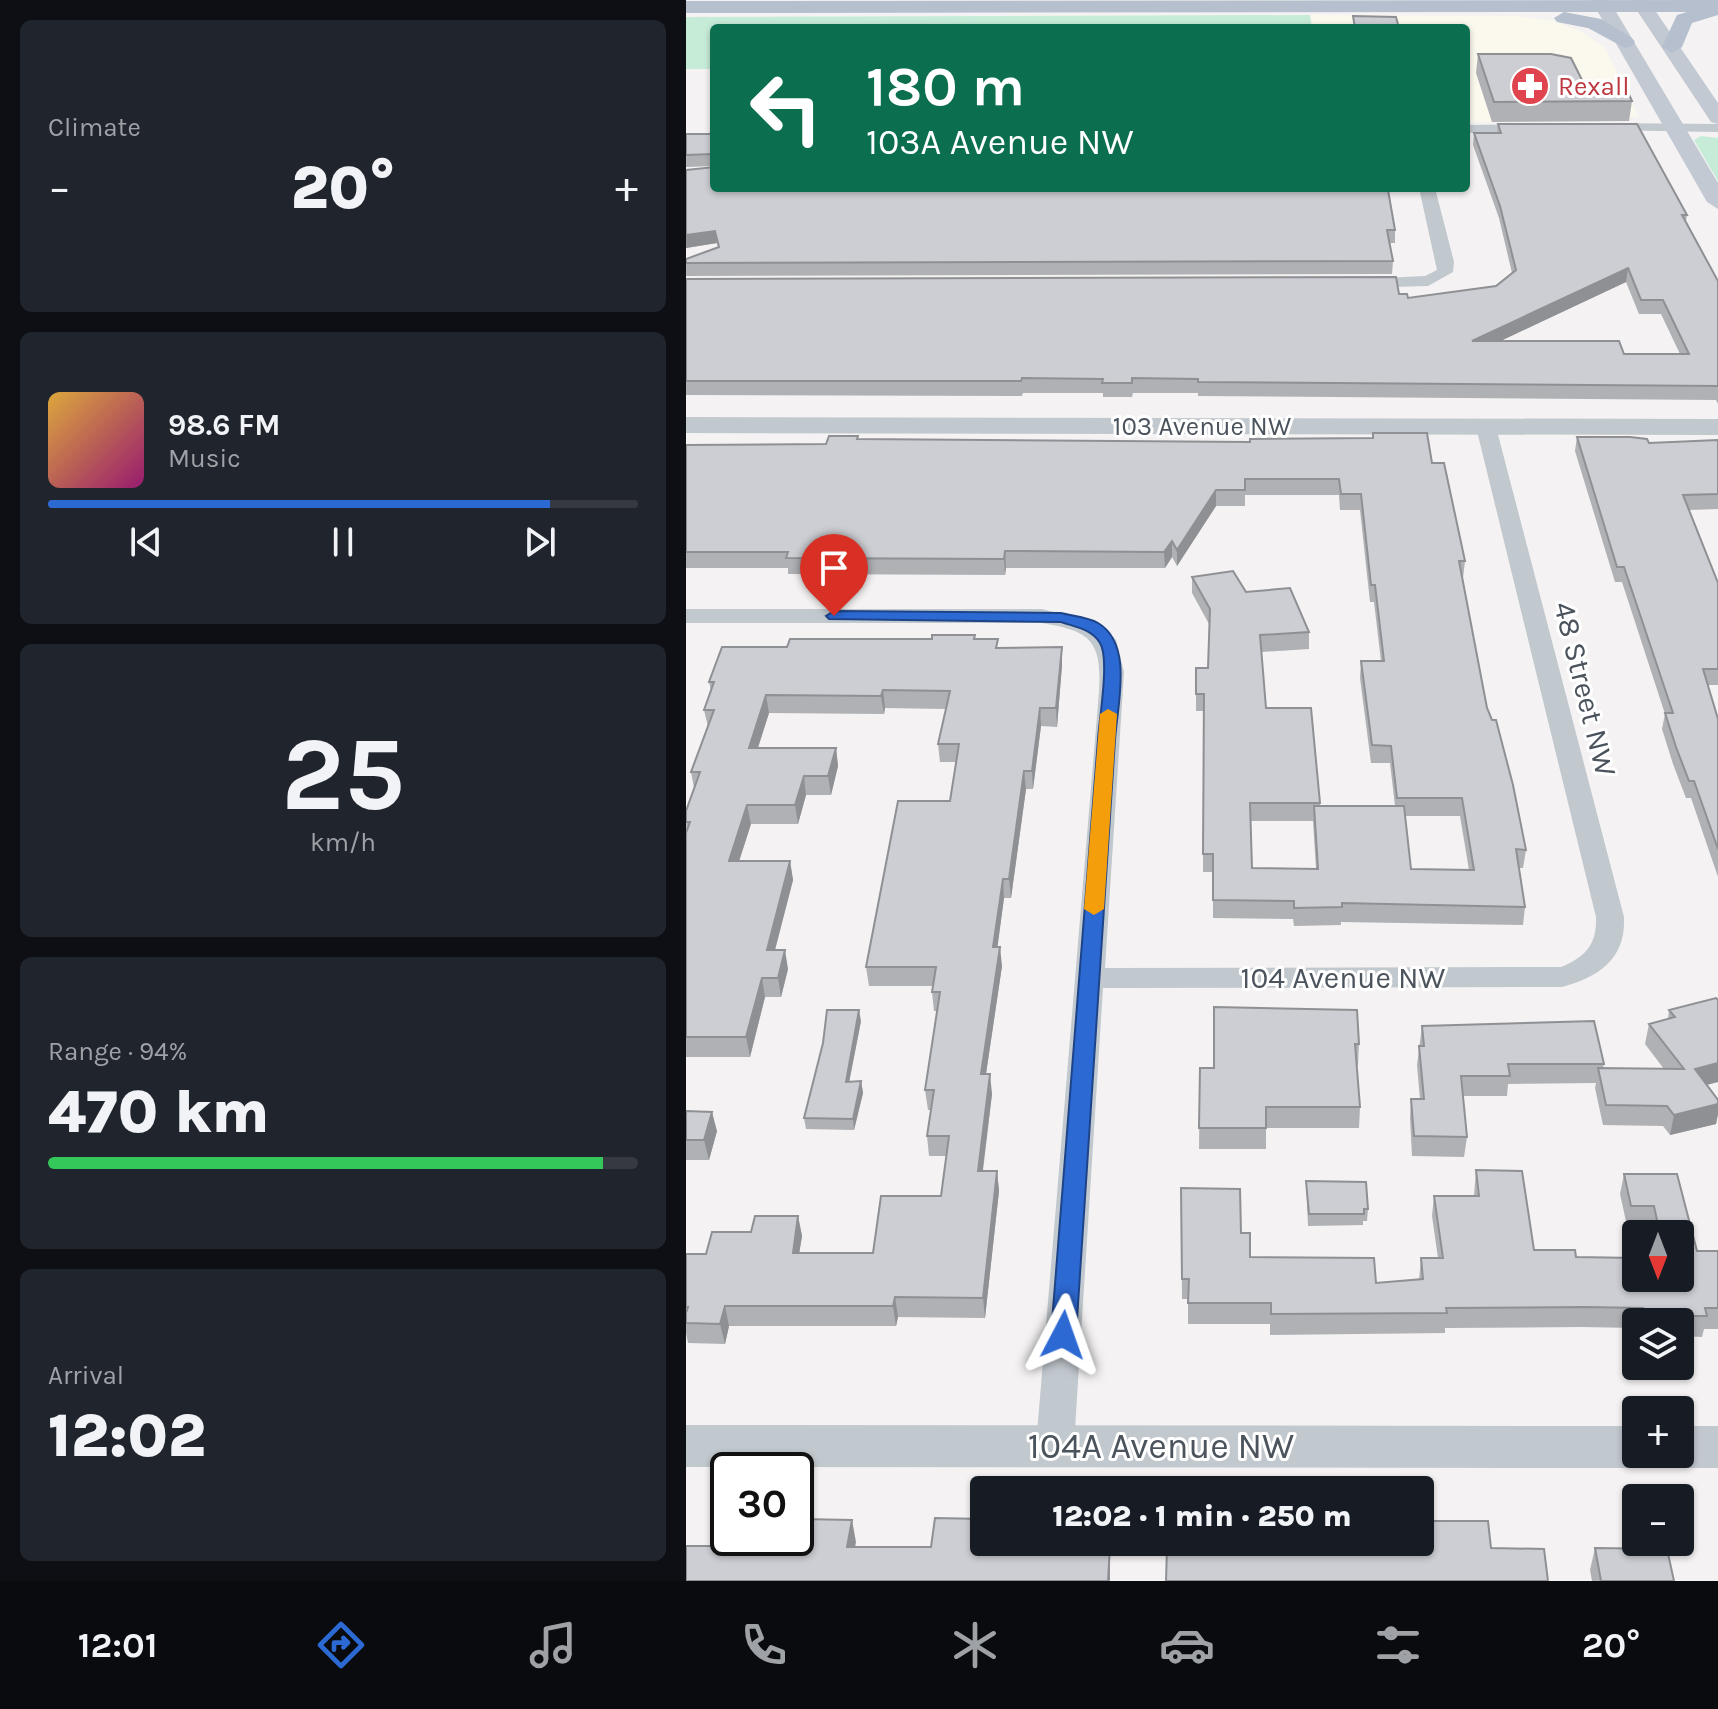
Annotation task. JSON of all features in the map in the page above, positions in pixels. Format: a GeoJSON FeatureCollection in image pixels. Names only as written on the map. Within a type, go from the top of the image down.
{"type":"FeatureCollection","features":[{"type":"Feature","properties":{"kind":"main road"},"geometry":{"type":"LineString","coordinates":[[1637,2],[1672,47],[1718,118]]}},
{"type":"Feature","properties":{"kind":"main road"},"geometry":{"type":"LineString","coordinates":[[686,7],[1045,3],[1435,7],[1637,2],[1718,8]]}},
{"type":"Feature","properties":{"kind":"main road"},"geometry":{"type":"LineString","coordinates":[[1602,3],[1718,202]]}},
{"type":"Feature","properties":{"kind":"main road"},"geometry":{"type":"LineString","coordinates":[[1435,7],[1579,20],[1605,28],[1625,42]]}},
{"type":"Feature","properties":{"kind":"main road"},"geometry":{"type":"LineString","coordinates":[[1672,47],[1684,19],[1718,8]]}},
{"type":"Feature","properties":{"kind":"street"},"geometry":{"type":"LineString","coordinates":[[1470,129],[1540,127]]}},
{"type":"Feature","properties":{"kind":"street"},"geometry":{"type":"LineString","coordinates":[[1587,127],[1718,128]]}},
{"type":"Feature","properties":{"kind":"street"},"geometry":{"type":"LineString","coordinates":[[1337,284],[1396,284],[1435,279],[1447,267],[1428,192]]}},
{"type":"Feature","properties":{"kind":"street","name":"103 Avenue NW"},"geometry":{"type":"LineString","coordinates":[[686,425],[1718,427]]}},
{"type":"Feature","properties":{"kind":"street","name":"48 Street NW"},"geometry":{"type":"LineString","coordinates":[[1486,427],[1610,917],[1610,942],[1594,963]]}},
{"type":"Feature","properties":{"kind":"street"},"geometry":{"type":"LineString","coordinates":[[686,616],[1042,616],[1078,620],[1092,626],[1108,642],[1112,657],[1055,1445]]}},
{"type":"Feature","properties":{"kind":"street","name":"104 Avenue NW"},"geometry":{"type":"LineString","coordinates":[[1088,978],[1543,978],[1577,973],[1594,963]]}},
{"type":"Feature","properties":{"kind":"street","name":"104A Avenue NW"},"geometry":{"type":"LineString","coordinates":[[686,1446],[1622,1447]]}},
{"type":"Feature","properties":{"kind":"street"},"geometry":{"type":"LineString","coordinates":[[1694,1447],[1718,1447]]}},
{"type":"Feature","properties":{"kind":"shaded area"},"geometry":{"type":"Polygon","coordinates":[[[1310,15],[1515,16],[1555,21],[1582,32],[1605,48],[1639,117],[1470,122],[1470,24],[1311,24],[1310,15]]]}},
{"type":"Feature","properties":{"kind":"green space"},"geometry":{"type":"Polygon","coordinates":[[[1310,15],[1311,24],[710,24],[710,69],[686,69],[686,17],[1310,15]]]}},
{"type":"Feature","properties":{"kind":"green space"},"geometry":{"type":"Polygon","coordinates":[[[1701,136],[1718,138],[1718,181],[1694,140],[1701,136]]]}},
{"type":"Feature","properties":{"kind":"building"},"geometry":{"type":"Polygon","coordinates":[[[1353,16],[1396,17],[1398,24],[1354,24],[1353,16]]]}},
{"type":"Feature","properties":{"kind":"building"},"geometry":{"type":"Polygon","coordinates":[[[1478,54],[1551,54],[1571,58],[1587,90],[1627,90],[1632,101],[1494,102],[1478,54]]]}},
{"type":"Feature","properties":{"kind":"building"},"geometry":{"type":"Polygon","coordinates":[[[1498,124],[1637,124],[1687,215],[1682,215],[1718,281],[1718,386],[1198,382],[1198,379],[1132,378],[1132,383],[1102,383],[1103,379],[1022,378],[1021,381],[686,381],[686,279],[1396,277],[1399,294],[1407,294],[1408,298],[1496,286],[1516,270],[1500,206],[1474,133],[1501,133],[1498,124]],[[1628,268],[1472,341],[1619,341],[1624,354],[1689,354],[1663,300],[1641,300],[1628,268]]]}},
{"type":"Feature","properties":{"kind":"building"},"geometry":{"type":"Polygon","coordinates":[[[686,134],[710,134],[710,154],[686,155],[686,134]]]}},
{"type":"Feature","properties":{"kind":"building"},"geometry":{"type":"Polygon","coordinates":[[[710,167],[710,192],[1388,192],[1395,230],[1387,230],[1393,261],[686,263],[686,259],[719,247],[715,231],[686,235],[686,170],[710,167]]]}},
{"type":"Feature","properties":{"kind":"building"},"geometry":{"type":"Polygon","coordinates":[[[1373,433],[1427,433],[1432,463],[1444,463],[1465,561],[1459,561],[1487,708],[1492,720],[1496,720],[1526,850],[1516,849],[1525,907],[1342,903],[1342,907],[1294,908],[1294,901],[1213,900],[1213,854],[1203,854],[1204,694],[1196,694],[1196,668],[1208,668],[1210,609],[1192,577],[1233,571],[1246,592],[1290,588],[1309,632],[1260,635],[1266,708],[1311,708],[1320,803],[1250,803],[1252,868],[1318,869],[1314,806],[1404,806],[1411,869],[1474,870],[1462,798],[1397,798],[1391,746],[1372,745],[1361,661],[1384,661],[1375,585],[1371,585],[1361,494],[1341,494],[1339,479],[1245,479],[1245,490],[1216,490],[1177,550],[1172,541],[1164,552],[1005,551],[1004,559],[786,558],[788,552],[686,552],[686,445],[826,444],[829,436],[858,436],[857,439],[1250,442],[1250,439],[1373,438],[1373,433]]]}},
{"type":"Feature","properties":{"kind":"building"},"geometry":{"type":"Polygon","coordinates":[[[1577,437],[1630,437],[1647,439],[1649,443],[1718,440],[1718,494],[1683,495],[1718,583],[1718,669],[1703,669],[1718,719],[1718,849],[1694,781],[1689,781],[1676,747],[1665,713],[1673,713],[1624,567],[1617,567],[1577,437]]]}},
{"type":"Feature","properties":{"kind":"building"},"geometry":{"type":"Polygon","coordinates":[[[932,635],[975,635],[974,639],[998,639],[996,648],[1062,647],[1056,708],[1040,708],[1032,771],[1024,771],[1009,879],[1003,879],[993,947],[1000,947],[981,1074],[990,1074],[978,1171],[997,1171],[983,1298],[895,1297],[893,1306],[725,1306],[720,1324],[686,1323],[686,1254],[706,1254],[712,1232],[751,1232],[755,1216],[798,1216],[793,1253],[873,1253],[881,1196],[941,1196],[949,1136],[927,1136],[934,1090],[925,1090],[940,992],[932,992],[936,967],[866,967],[898,801],[950,801],[959,744],[938,744],[950,691],[883,690],[881,696],[766,695],[749,748],[836,748],[828,776],[804,776],[795,805],[747,805],[729,861],[790,861],[767,950],[785,950],[778,978],[762,978],[746,1037],[686,1037],[686,833],[690,822],[686,822],[686,811],[700,772],[691,772],[714,710],[704,710],[714,682],[709,682],[722,647],[787,647],[790,639],[932,639],[932,635]]]}},
{"type":"Feature","properties":{"kind":"building"},"geometry":{"type":"Polygon","coordinates":[[[1716,998],[1718,1063],[1695,1069],[1718,1104],[1674,1115],[1667,1106],[1606,1105],[1598,1068],[1684,1069],[1649,1024],[1675,1017],[1669,1010],[1716,998]]]}},
{"type":"Feature","properties":{"kind":"building"},"geometry":{"type":"Polygon","coordinates":[[[1214,1007],[1357,1010],[1359,1044],[1355,1044],[1360,1107],[1266,1107],[1266,1128],[1199,1128],[1200,1068],[1214,1068],[1214,1007]]]}},
{"type":"Feature","properties":{"kind":"building"},"geometry":{"type":"Polygon","coordinates":[[[827,1010],[859,1010],[846,1082],[861,1081],[853,1119],[804,1118],[823,1043],[827,1010]]]}},
{"type":"Feature","properties":{"kind":"building"},"geometry":{"type":"Polygon","coordinates":[[[1594,1021],[1604,1064],[1508,1064],[1510,1076],[1461,1076],[1467,1137],[1414,1136],[1411,1099],[1424,1099],[1419,1046],[1424,1046],[1422,1026],[1594,1021]]]}},
{"type":"Feature","properties":{"kind":"building"},"geometry":{"type":"Polygon","coordinates":[[[686,1111],[712,1112],[704,1140],[686,1140],[686,1111]]]}},
{"type":"Feature","properties":{"kind":"building"},"geometry":{"type":"Polygon","coordinates":[[[1476,1170],[1522,1171],[1534,1250],[1575,1250],[1576,1257],[1622,1258],[1622,1292],[1694,1292],[1694,1239],[1697,1251],[1718,1251],[1718,1308],[1705,1308],[1707,1316],[1694,1316],[1694,1308],[1585,1307],[1446,1308],[1447,1313],[1271,1314],[1271,1303],[1188,1303],[1189,1279],[1182,1279],[1181,1188],[1240,1189],[1241,1233],[1250,1233],[1250,1257],[1374,1258],[1376,1283],[1423,1279],[1421,1258],[1443,1258],[1434,1196],[1479,1196],[1476,1170]]]}},
{"type":"Feature","properties":{"kind":"building"},"geometry":{"type":"Polygon","coordinates":[[[1624,1174],[1677,1174],[1689,1220],[1657,1220],[1654,1206],[1631,1206],[1624,1174]]]}},
{"type":"Feature","properties":{"kind":"building"},"geometry":{"type":"Polygon","coordinates":[[[1306,1181],[1366,1182],[1368,1209],[1364,1209],[1364,1214],[1309,1214],[1306,1181]]]}},
{"type":"Feature","properties":{"kind":"building"},"geometry":{"type":"Polygon","coordinates":[[[935,1518],[970,1519],[970,1556],[1109,1556],[1108,1581],[686,1581],[686,1546],[710,1546],[710,1556],[814,1556],[814,1519],[852,1520],[847,1547],[931,1547],[935,1518]]]}},
{"type":"Feature","properties":{"kind":"building"},"geometry":{"type":"Polygon","coordinates":[[[1434,1521],[1488,1521],[1491,1548],[1544,1549],[1548,1581],[1166,1581],[1167,1556],[1434,1556],[1434,1521]]]}},
{"type":"Feature","properties":{"kind":"building"},"geometry":{"type":"Polygon","coordinates":[[[1595,1548],[1622,1548],[1622,1556],[1669,1556],[1674,1581],[1601,1581],[1595,1548]]]}},
{"type":"Feature","properties":{"kind":"slow traffic"},"geometry":{"type":"LineString","coordinates":[[1094,909],[1108,714]]}},
{"type":"Feature","properties":{"kind":"place","name":"Rexall"},"geometry":{"type":"Point","coordinates":[1530,86]}},
{"type":"Feature","properties":{"kind":"route"},"geometry":{"type":"LineString","coordinates":[[834,616],[1042,616],[1078,620],[1102,634],[1111,651],[1063,1335]]}}]}
